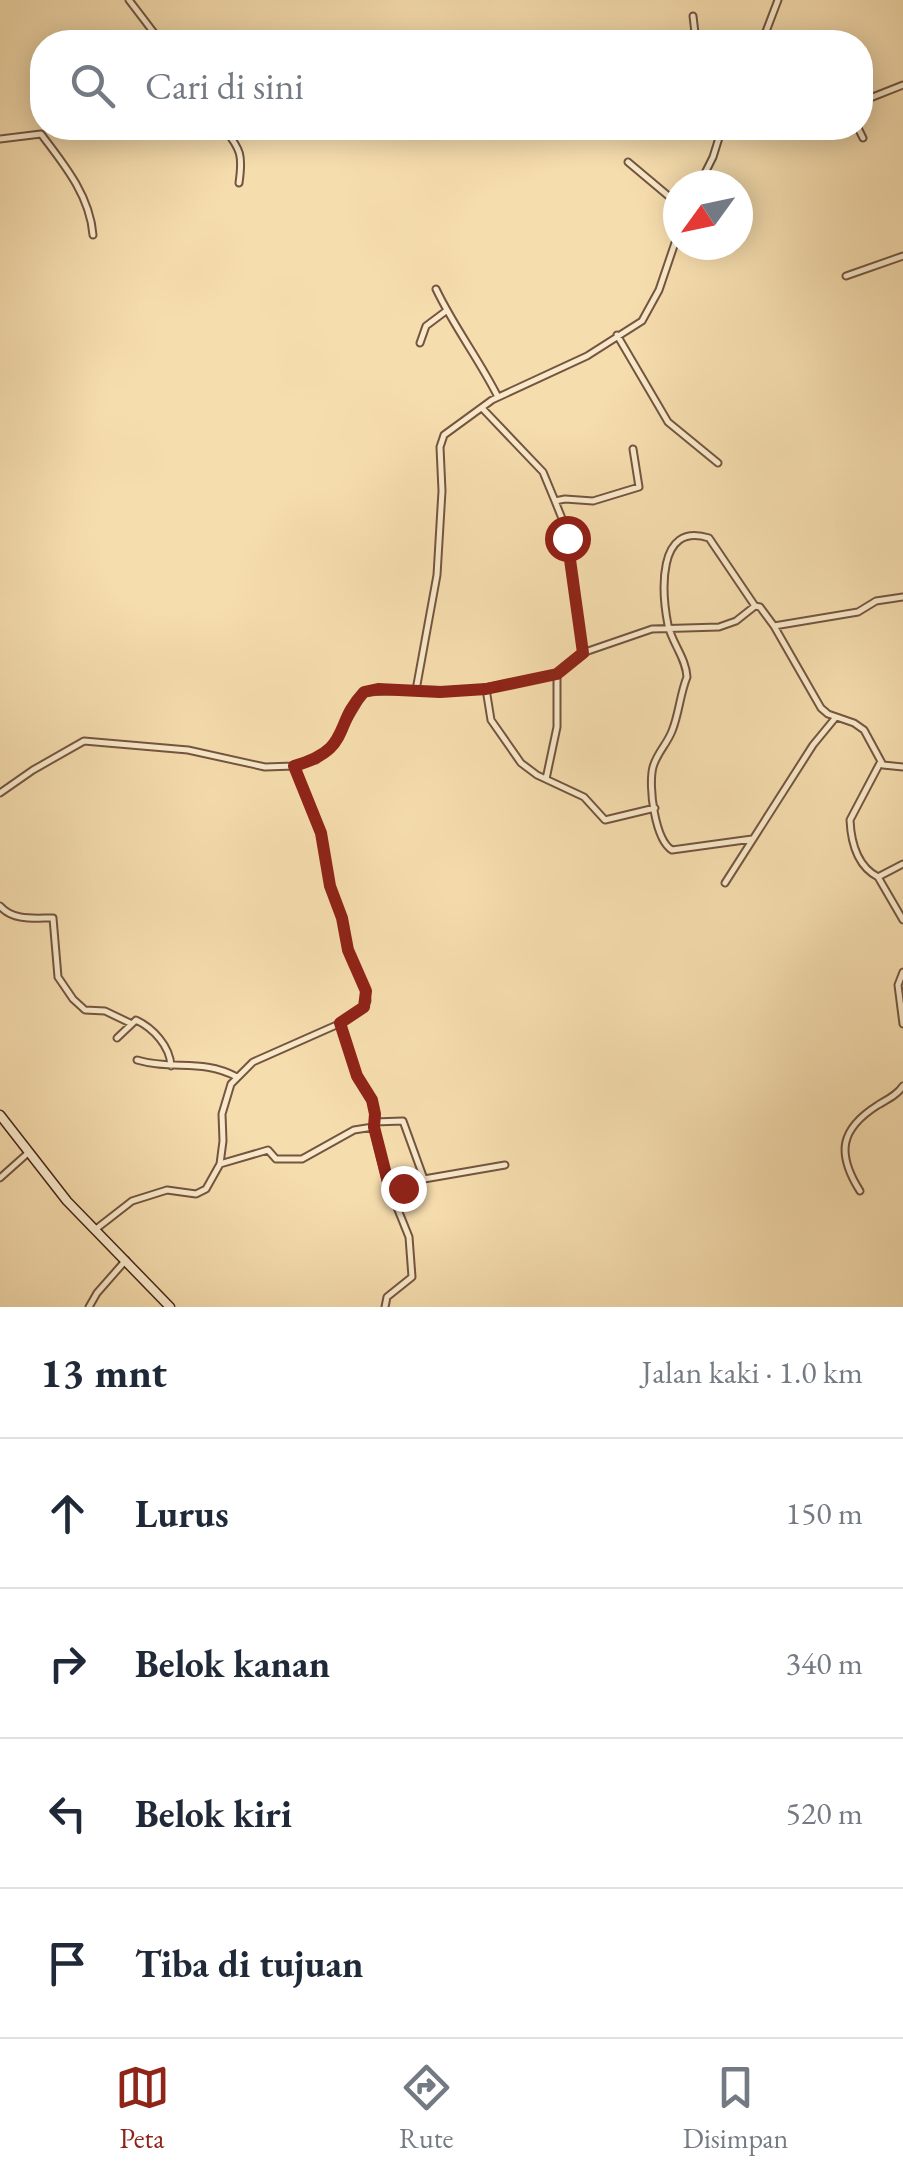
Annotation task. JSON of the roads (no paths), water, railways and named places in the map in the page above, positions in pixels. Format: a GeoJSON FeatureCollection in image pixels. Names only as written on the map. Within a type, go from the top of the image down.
{"type":"FeatureCollection","features":[{"type":"Feature","properties":{"kind":"main road"},"geometry":{"type":"LineString","coordinates":[[0,1114],[67,1201],[170,1307]]}},
{"type":"Feature","properties":{"kind":"street"},"geometry":{"type":"LineString","coordinates":[[129,0],[152,30]]}},
{"type":"Feature","properties":{"kind":"street"},"geometry":{"type":"LineString","coordinates":[[767,30],[778,0]]}},
{"type":"Feature","properties":{"kind":"street"},"geometry":{"type":"LineString","coordinates":[[693,16],[695,30]]}},
{"type":"Feature","properties":{"kind":"street"},"geometry":{"type":"LineString","coordinates":[[873,97],[903,85]]}},
{"type":"Feature","properties":{"kind":"street"},"geometry":{"type":"LineString","coordinates":[[0,139],[30,135]]}},
{"type":"Feature","properties":{"kind":"street"},"geometry":{"type":"LineString","coordinates":[[46,140],[89,208],[93,234]]}},
{"type":"Feature","properties":{"kind":"street"},"geometry":{"type":"LineString","coordinates":[[232,140],[243,165],[239,183]]}},
{"type":"Feature","properties":{"kind":"street"},"geometry":{"type":"LineString","coordinates":[[706,170],[718,140]]}},
{"type":"Feature","properties":{"kind":"street"},"geometry":{"type":"LineString","coordinates":[[628,162],[663,191]]}},
{"type":"Feature","properties":{"kind":"street"},"geometry":{"type":"LineString","coordinates":[[846,276],[903,256]]}},
{"type":"Feature","properties":{"kind":"street"},"geometry":{"type":"LineString","coordinates":[[416,690],[437,575],[440,442],[444,435],[498,397],[587,356],[647,316],[668,260]]}},
{"type":"Feature","properties":{"kind":"street"},"geometry":{"type":"LineString","coordinates":[[436,289],[498,397]]}},
{"type":"Feature","properties":{"kind":"street"},"geometry":{"type":"LineString","coordinates":[[420,343],[426,326],[446,311]]}},
{"type":"Feature","properties":{"kind":"street"},"geometry":{"type":"LineString","coordinates":[[616,335],[668,422],[718,464]]}},
{"type":"Feature","properties":{"kind":"street"},"geometry":{"type":"LineString","coordinates":[[481,407],[543,472],[565,526],[583,653]]}},
{"type":"Feature","properties":{"kind":"street"},"geometry":{"type":"LineString","coordinates":[[555,501],[565,498],[593,502],[636,489],[641,485],[633,449]]}},
{"type":"Feature","properties":{"kind":"street"},"geometry":{"type":"LineString","coordinates":[[752,840],[672,850],[662,841],[651,779],[673,730],[687,677],[668,627],[666,559],[676,542],[699,535],[718,547],[754,606],[760,607],[774,626],[821,708],[864,730],[880,763]]}},
{"type":"Feature","properties":{"kind":"street"},"geometry":{"type":"LineString","coordinates":[[774,626],[858,612],[876,602],[903,596]]}},
{"type":"Feature","properties":{"kind":"street"},"geometry":{"type":"LineString","coordinates":[[0,794],[84,741],[176,748],[266,766],[294,766],[316,760],[330,750],[364,692],[486,689],[557,674],[583,653],[652,628],[719,627],[736,622],[754,606]]}},
{"type":"Feature","properties":{"kind":"street"},"geometry":{"type":"LineString","coordinates":[[546,780],[557,726],[557,674]]}},
{"type":"Feature","properties":{"kind":"street"},"geometry":{"type":"LineString","coordinates":[[486,689],[495,726],[521,763],[546,780],[584,797],[605,820],[654,808]]}},
{"type":"Feature","properties":{"kind":"street"},"geometry":{"type":"LineString","coordinates":[[725,883],[813,745],[836,717]]}},
{"type":"Feature","properties":{"kind":"street"},"geometry":{"type":"LineString","coordinates":[[880,763],[903,767]]}},
{"type":"Feature","properties":{"kind":"street"},"geometry":{"type":"LineString","coordinates":[[880,763],[850,820],[861,863],[878,876],[903,920]]}},
{"type":"Feature","properties":{"kind":"street"},"geometry":{"type":"LineString","coordinates":[[96,1229],[132,1201],[167,1190],[201,1192],[211,1183],[220,1164],[222,1114],[229,1088],[237,1077],[256,1060],[286,1050],[364,1007],[366,991],[348,950],[319,827],[294,766]]}},
{"type":"Feature","properties":{"kind":"street"},"geometry":{"type":"LineString","coordinates":[[878,876],[903,864]]}},
{"type":"Feature","properties":{"kind":"street"},"geometry":{"type":"LineString","coordinates":[[0,906],[17,917],[53,918],[58,976],[73,1000],[85,1010],[105,1012],[130,1023]]}},
{"type":"Feature","properties":{"kind":"street"},"geometry":{"type":"LineString","coordinates":[[903,972],[898,985],[903,1019]]}},
{"type":"Feature","properties":{"kind":"street"},"geometry":{"type":"LineString","coordinates":[[117,1038],[130,1023],[142,1022],[159,1038],[172,1059],[171,1066]]}},
{"type":"Feature","properties":{"kind":"street"},"geometry":{"type":"LineString","coordinates":[[340,1023],[357,1076],[372,1100],[374,1124],[390,1190],[404,1219],[413,1272],[410,1280],[387,1297],[385,1307]]}},
{"type":"Feature","properties":{"kind":"street"},"geometry":{"type":"LineString","coordinates":[[137,1060],[171,1066],[217,1066],[237,1077]]}},
{"type":"Feature","properties":{"kind":"street"},"geometry":{"type":"LineString","coordinates":[[860,1191],[846,1162],[849,1130],[903,1086]]}},
{"type":"Feature","properties":{"kind":"street"},"geometry":{"type":"LineString","coordinates":[[220,1164],[268,1150],[276,1159],[302,1158],[354,1130],[396,1119],[404,1122],[424,1179]]}},
{"type":"Feature","properties":{"kind":"street"},"geometry":{"type":"LineString","coordinates":[[0,1178],[28,1153]]}},
{"type":"Feature","properties":{"kind":"street"},"geometry":{"type":"LineString","coordinates":[[390,1190],[424,1179],[506,1165]]}},
{"type":"Feature","properties":{"kind":"street"},"geometry":{"type":"LineString","coordinates":[[90,1307],[126,1260]]}}]}
